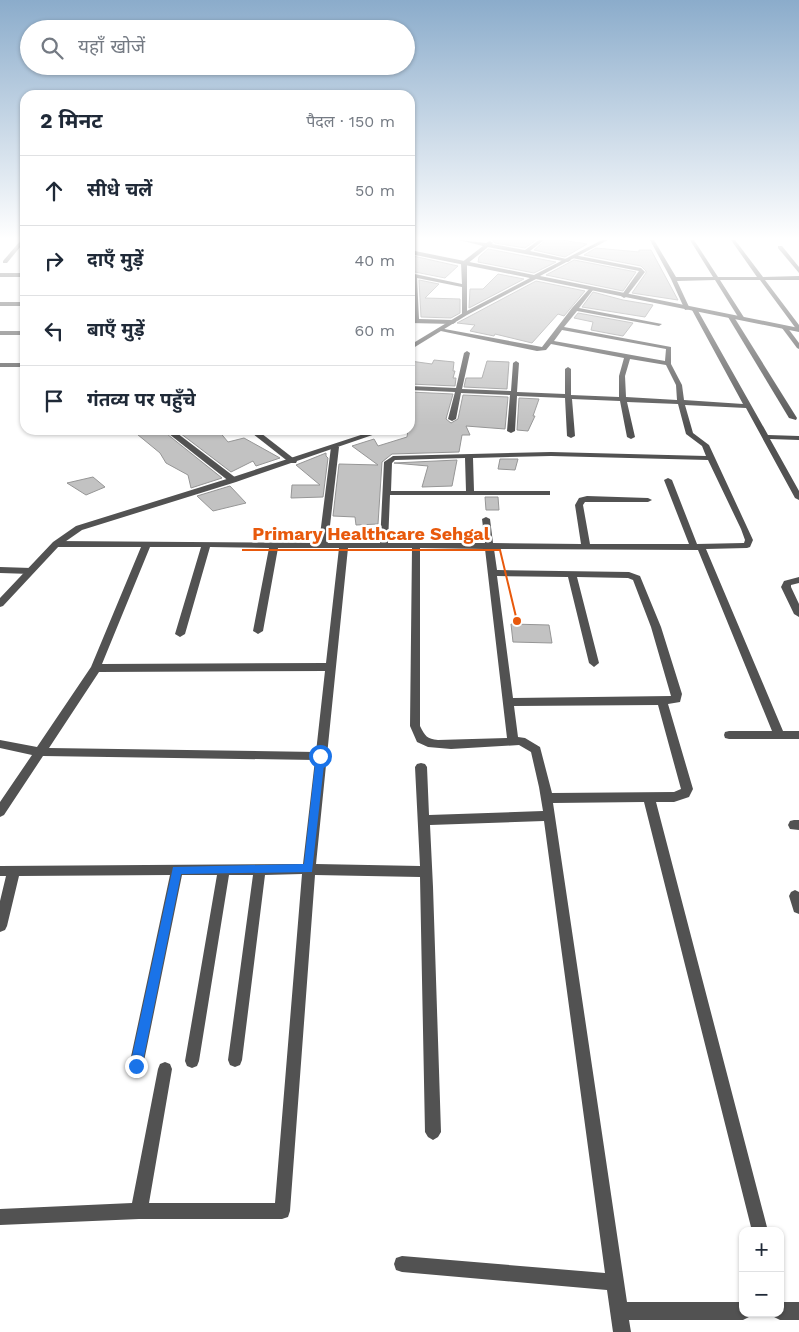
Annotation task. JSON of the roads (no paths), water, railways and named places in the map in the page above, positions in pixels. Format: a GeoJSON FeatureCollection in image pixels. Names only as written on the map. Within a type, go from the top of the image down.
{"type":"FeatureCollection","features":[{"type":"Feature","properties":{"kind":"street"},"geometry":{"type":"LineString","coordinates":[[465,302],[465,314]]}},
{"type":"Feature","properties":{"kind":"street"},"geometry":{"type":"LineString","coordinates":[[415,345],[488,302]]}},
{"type":"Feature","properties":{"kind":"street"},"geometry":{"type":"LineString","coordinates":[[440,330],[544,349],[580,302]]}},
{"type":"Feature","properties":{"kind":"street"},"geometry":{"type":"LineString","coordinates":[[656,302],[799,330]]}},
{"type":"Feature","properties":{"kind":"street"},"geometry":{"type":"LineString","coordinates":[[687,302],[767,438],[799,498]]}},
{"type":"Feature","properties":{"kind":"street"},"geometry":{"type":"LineString","coordinates":[[731,302],[742,319]]}},
{"type":"Feature","properties":{"kind":"street"},"geometry":{"type":"LineString","coordinates":[[778,302],[799,330]]}},
{"type":"Feature","properties":{"kind":"street"},"geometry":{"type":"LineString","coordinates":[[0,304],[20,304]]}},
{"type":"Feature","properties":{"kind":"street"},"geometry":{"type":"LineString","coordinates":[[574,310],[659,324]]}},
{"type":"Feature","properties":{"kind":"street"},"geometry":{"type":"LineString","coordinates":[[731,317],[793,418]]}},
{"type":"Feature","properties":{"kind":"street"},"geometry":{"type":"LineString","coordinates":[[415,321],[453,322]]}},
{"type":"Feature","properties":{"kind":"street"},"geometry":{"type":"LineString","coordinates":[[56,544],[586,547],[747,545],[749,540],[712,458],[704,443],[690,434],[681,402],[679,385],[668,364],[670,350],[667,347],[560,328]]}},
{"type":"Feature","properties":{"kind":"street"},"geometry":{"type":"LineString","coordinates":[[785,328],[799,347]]}},
{"type":"Feature","properties":{"kind":"street"},"geometry":{"type":"LineString","coordinates":[[0,333],[20,333]]}},
{"type":"Feature","properties":{"kind":"street"},"geometry":{"type":"LineString","coordinates":[[551,342],[668,364]]}},
{"type":"Feature","properties":{"kind":"street"},"geometry":{"type":"LineString","coordinates":[[452,419],[467,353]]}},
{"type":"Feature","properties":{"kind":"street"},"geometry":{"type":"LineString","coordinates":[[627,356],[621,374],[623,399],[631,437]]}},
{"type":"Feature","properties":{"kind":"street"},"geometry":{"type":"LineString","coordinates":[[511,431],[512,393],[516,363]]}},
{"type":"Feature","properties":{"kind":"street"},"geometry":{"type":"LineString","coordinates":[[0,365],[20,365]]}},
{"type":"Feature","properties":{"kind":"street"},"geometry":{"type":"LineString","coordinates":[[568,369],[571,436]]}},
{"type":"Feature","properties":{"kind":"street"},"geometry":{"type":"LineString","coordinates":[[415,388],[748,406]]}},
{"type":"Feature","properties":{"kind":"street"},"geometry":{"type":"LineString","coordinates":[[174,435],[233,480]]}},
{"type":"Feature","properties":{"kind":"street"},"geometry":{"type":"LineString","coordinates":[[259,435],[293,461]]}},
{"type":"Feature","properties":{"kind":"street"},"geometry":{"type":"LineString","coordinates":[[0,604],[56,544],[79,528],[293,461],[369,435]]}},
{"type":"Feature","properties":{"kind":"street"},"geometry":{"type":"LineString","coordinates":[[767,438],[799,438]]}},
{"type":"Feature","properties":{"kind":"street"},"geometry":{"type":"LineString","coordinates":[[323,546],[335,447]]}},
{"type":"Feature","properties":{"kind":"street"},"geometry":{"type":"LineString","coordinates":[[384,546],[388,462],[390,459],[399,457],[552,454],[712,458]]}},
{"type":"Feature","properties":{"kind":"street"},"geometry":{"type":"LineString","coordinates":[[469,456],[470,494]]}},
{"type":"Feature","properties":{"kind":"street"},"geometry":{"type":"LineString","coordinates":[[789,479],[799,479]]}},
{"type":"Feature","properties":{"kind":"street"},"geometry":{"type":"LineString","coordinates":[[668,480],[779,735]]}},
{"type":"Feature","properties":{"kind":"street"},"geometry":{"type":"LineString","coordinates":[[386,493],[547,493]]}},
{"type":"Feature","properties":{"kind":"street"},"geometry":{"type":"LineString","coordinates":[[586,547],[579,505],[582,500],[587,498],[648,500]]}},
{"type":"Feature","properties":{"kind":"street"},"geometry":{"type":"LineString","coordinates":[[486,519],[513,742]]}},
{"type":"Feature","properties":{"kind":"street"},"geometry":{"type":"LineString","coordinates":[[180,634],[206,545]]}},
{"type":"Feature","properties":{"kind":"street"},"geometry":{"type":"LineString","coordinates":[[258,631],[274,545]]}},
{"type":"Feature","properties":{"kind":"street"},"geometry":{"type":"LineString","coordinates":[[0,812],[96,668],[146,546]]}},
{"type":"Feature","properties":{"kind":"street"},"geometry":{"type":"LineString","coordinates":[[0,1217],[139,1212],[282,1211],[309,869],[344,546]]}},
{"type":"Feature","properties":{"kind":"street"},"geometry":{"type":"LineString","coordinates":[[416,546],[416,726],[418,735],[422,740],[430,744],[521,741],[536,750],[547,798],[622,1332]]}},
{"type":"Feature","properties":{"kind":"street"},"geometry":{"type":"LineString","coordinates":[[0,570],[31,571]]}},
{"type":"Feature","properties":{"kind":"street"},"geometry":{"type":"LineString","coordinates":[[492,573],[572,573],[628,575],[637,578],[656,627],[677,694],[676,699],[662,701],[508,702]]}},
{"type":"Feature","properties":{"kind":"street"},"geometry":{"type":"LineString","coordinates":[[572,573],[594,662]]}},
{"type":"Feature","properties":{"kind":"street"},"geometry":{"type":"LineString","coordinates":[[799,580],[790,581],[786,587],[799,614]]}},
{"type":"Feature","properties":{"kind":"street"},"geometry":{"type":"LineString","coordinates":[[96,668],[330,667]]}},
{"type":"Feature","properties":{"kind":"street"},"geometry":{"type":"LineString","coordinates":[[547,798],[682,796],[687,790],[662,701]]}},
{"type":"Feature","properties":{"kind":"street"},"geometry":{"type":"LineString","coordinates":[[729,735],[799,735]]}},
{"type":"Feature","properties":{"kind":"street"},"geometry":{"type":"LineString","coordinates":[[0,744],[41,752],[320,756]]}},
{"type":"Feature","properties":{"kind":"street"},"geometry":{"type":"LineString","coordinates":[[421,767],[433,1132]]}},
{"type":"Feature","properties":{"kind":"street"},"geometry":{"type":"LineString","coordinates":[[649,797],[759,1227]]}},
{"type":"Feature","properties":{"kind":"street"},"geometry":{"type":"LineString","coordinates":[[423,820],[549,816]]}},
{"type":"Feature","properties":{"kind":"street"},"geometry":{"type":"LineString","coordinates":[[235,1060],[260,869]]}},
{"type":"Feature","properties":{"kind":"street"},"geometry":{"type":"LineString","coordinates":[[0,871],[309,869],[425,872]]}},
{"type":"Feature","properties":{"kind":"street"},"geometry":{"type":"LineString","coordinates":[[136,1066],[177,870]]}},
{"type":"Feature","properties":{"kind":"street"},"geometry":{"type":"LineString","coordinates":[[192,1060],[224,870]]}},
{"type":"Feature","properties":{"kind":"street"},"geometry":{"type":"LineString","coordinates":[[0,926],[14,871]]}},
{"type":"Feature","properties":{"kind":"street"},"geometry":{"type":"LineString","coordinates":[[139,1212],[165,1069]]}},
{"type":"Feature","properties":{"kind":"street"},"geometry":{"type":"LineString","coordinates":[[402,1264],[614,1282]]}},
{"type":"Feature","properties":{"kind":"street"},"geometry":{"type":"LineString","coordinates":[[619,1311],[739,1311]]}},
{"type":"Feature","properties":{"kind":"street"},"geometry":{"type":"LineString","coordinates":[[784,1311],[799,1311]]}},
{"type":"Feature","properties":{"kind":"place","name":"Primary Healthcare Sehgal"},"geometry":{"type":"Point","coordinates":[517,621]}}]}
